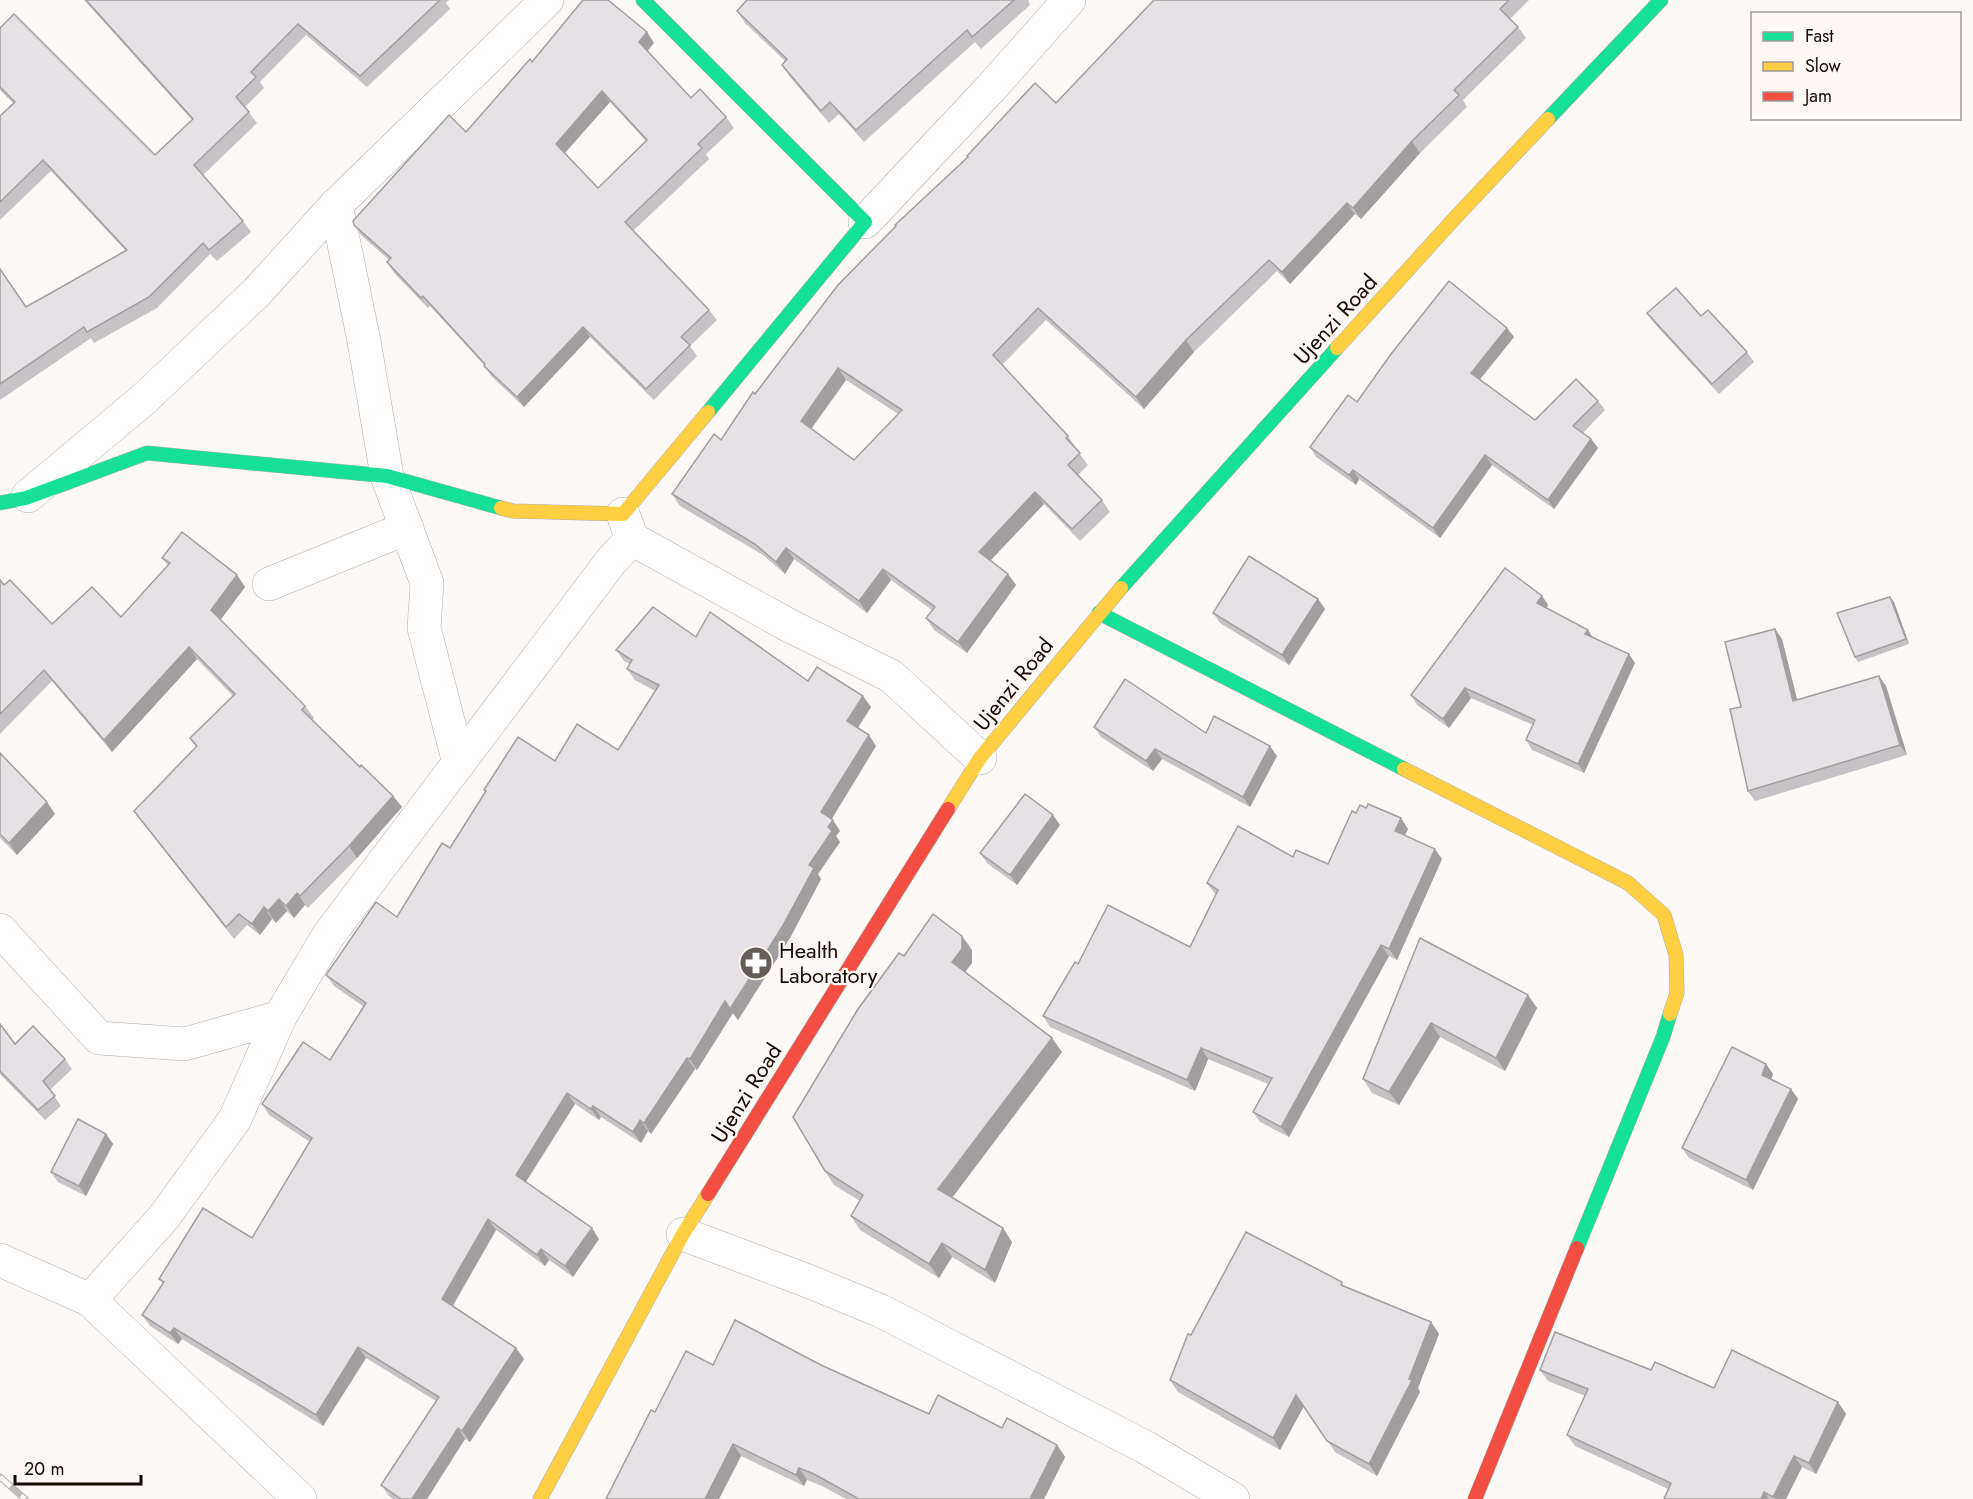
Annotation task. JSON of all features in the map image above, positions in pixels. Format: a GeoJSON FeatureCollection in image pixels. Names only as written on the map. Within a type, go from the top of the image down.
{"type":"FeatureCollection","features":[{"type":"Feature","properties":{"kind":"street"},"geometry":{"type":"LineString","coordinates":[[13,500],[144,399],[257,292],[336,205],[547,0]]}},
{"type":"Feature","properties":{"kind":"street"},"geometry":{"type":"LineString","coordinates":[[643,0],[864,222]]}},
{"type":"Feature","properties":{"kind":"street"},"geometry":{"type":"LineString","coordinates":[[90,1300],[164,1217],[236,1119],[280,1017],[328,936],[612,560],[627,526],[864,222],[991,88],[1070,0]]}},
{"type":"Feature","properties":{"kind":"street","name":"Ujenzi Road"},"geometry":{"type":"LineString","coordinates":[[540,1499],[683,1234],[980,758],[1099,613],[1454,219],[1661,0]]}},
{"type":"Feature","properties":{"kind":"street"},"geometry":{"type":"LineString","coordinates":[[336,205],[364,341],[387,476],[427,583],[424,628],[459,763]]}},
{"type":"Feature","properties":{"kind":"street"},"geometry":{"type":"LineString","coordinates":[[13,500],[147,453],[387,476],[513,511],[627,526],[790,626],[891,676],[980,758]]}},
{"type":"Feature","properties":{"kind":"street"},"geometry":{"type":"LineString","coordinates":[[270,584],[407,528]]}},
{"type":"Feature","properties":{"kind":"street"},"geometry":{"type":"LineString","coordinates":[[1099,613],[1628,883],[1664,915],[1676,955],[1677,993],[1663,1037],[1475,1499]]}},
{"type":"Feature","properties":{"kind":"street"},"geometry":{"type":"LineString","coordinates":[[0,930],[99,1038],[185,1044],[280,1017]]}},
{"type":"Feature","properties":{"kind":"street"},"geometry":{"type":"LineString","coordinates":[[683,1234],[881,1311],[1145,1447],[1233,1499]]}},
{"type":"Feature","properties":{"kind":"street"},"geometry":{"type":"LineString","coordinates":[[0,1260],[90,1300],[300,1499]]}},
{"type":"Feature","properties":{"kind":"building"},"geometry":{"type":"Polygon","coordinates":[[[86,0],[440,0],[360,76],[298,24],[251,72],[256,77],[236,97],[249,112],[194,165],[243,221],[209,250],[203,243],[149,297],[87,332],[84,327],[0,384],[0,269],[26,307],[127,250],[43,160],[0,202],[0,116],[15,102],[0,87],[0,28],[14,14],[155,155],[193,119],[86,0]]]}},
{"type":"Feature","properties":{"kind":"building"},"geometry":{"type":"Polygon","coordinates":[[[583,0],[608,0],[647,32],[639,42],[691,98],[700,89],[726,117],[698,144],[702,148],[625,222],[709,310],[681,337],[690,345],[646,389],[583,327],[517,397],[484,366],[485,364],[423,296],[421,298],[387,262],[391,258],[354,225],[353,221],[449,115],[466,132],[530,59],[532,62],[583,0]],[[602,91],[556,144],[598,188],[647,140],[602,91]]]}},
{"type":"Feature","properties":{"kind":"building"},"geometry":{"type":"Polygon","coordinates":[[[747,0],[1014,0],[972,37],[967,30],[856,130],[830,102],[821,111],[782,65],[787,59],[737,11],[747,0]]]}},
{"type":"Feature","properties":{"kind":"building"},"geometry":{"type":"Polygon","coordinates":[[[1154,0],[1509,0],[1500,9],[1518,27],[1454,90],[1459,95],[1412,141],[1353,208],[1347,203],[1282,272],[1269,260],[1186,340],[1136,397],[1038,308],[993,355],[1068,436],[1066,438],[1080,453],[1068,465],[1102,500],[1072,529],[1035,492],[979,552],[1008,574],[958,642],[926,618],[935,607],[883,569],[859,601],[786,548],[776,562],[755,544],[672,494],[714,434],[721,440],[753,392],[755,394],[838,285],[895,225],[968,157],[1035,83],[1056,103],[1154,0]],[[838,368],[801,421],[854,460],[902,410],[838,368]]]}},
{"type":"Feature","properties":{"kind":"building"},"geometry":{"type":"Polygon","coordinates":[[[1449,281],[1507,328],[1471,373],[1535,420],[1576,379],[1598,401],[1573,426],[1591,439],[1548,500],[1485,455],[1433,528],[1353,470],[1349,475],[1310,447],[1348,395],[1357,402],[1391,354],[1449,281]]]}},
{"type":"Feature","properties":{"kind":"building"},"geometry":{"type":"Polygon","coordinates":[[[1676,288],[1701,316],[1708,310],[1747,352],[1712,384],[1647,313],[1676,288]]]}},
{"type":"Feature","properties":{"kind":"building"},"geometry":{"type":"Polygon","coordinates":[[[182,532],[237,575],[211,610],[305,706],[302,710],[393,796],[349,846],[300,896],[297,893],[286,906],[279,899],[268,911],[264,907],[252,924],[239,914],[226,927],[134,811],[197,746],[190,738],[235,694],[189,647],[104,740],[44,670],[0,714],[0,580],[4,585],[10,580],[52,624],[92,587],[121,617],[170,563],[162,558],[182,532]]]}},
{"type":"Feature","properties":{"kind":"building"},"geometry":{"type":"Polygon","coordinates":[[[1249,556],[1318,599],[1282,655],[1213,613],[1249,556]]]}},
{"type":"Feature","properties":{"kind":"building"},"geometry":{"type":"Polygon","coordinates":[[[1505,568],[1542,596],[1537,603],[1588,630],[1585,634],[1629,654],[1578,764],[1526,740],[1535,720],[1465,688],[1443,719],[1411,695],[1505,568]]]}},
{"type":"Feature","properties":{"kind":"building"},"geometry":{"type":"Polygon","coordinates":[[[1890,597],[1906,639],[1855,657],[1837,613],[1890,597]]]}},
{"type":"Feature","properties":{"kind":"building"},"geometry":{"type":"Polygon","coordinates":[[[653,607],[696,637],[710,612],[808,681],[817,667],[863,696],[847,721],[869,735],[821,812],[833,820],[828,827],[832,831],[809,865],[814,868],[782,927],[730,1009],[725,1001],[690,1059],[687,1058],[644,1123],[640,1120],[633,1132],[593,1106],[591,1109],[567,1093],[516,1175],[592,1228],[565,1266],[541,1249],[537,1255],[488,1219],[442,1299],[516,1348],[462,1431],[458,1428],[412,1499],[401,1499],[381,1485],[439,1397],[358,1347],[316,1415],[174,1328],[170,1333],[142,1315],[164,1282],[159,1279],[203,1208],[252,1238],[312,1138],[262,1104],[303,1042],[330,1060],[366,1003],[326,975],[376,902],[397,917],[442,843],[450,848],[518,737],[555,761],[577,724],[618,750],[659,685],[627,669],[632,660],[616,650],[653,607]]]}},
{"type":"Feature","properties":{"kind":"building"},"geometry":{"type":"Polygon","coordinates":[[[1775,629],[1793,701],[1879,676],[1900,745],[1748,791],[1730,709],[1741,707],[1725,642],[1775,629]]]}},
{"type":"Feature","properties":{"kind":"building"},"geometry":{"type":"Polygon","coordinates":[[[1125,679],[1206,733],[1214,716],[1270,746],[1243,797],[1155,749],[1146,761],[1094,727],[1125,679]]]}},
{"type":"Feature","properties":{"kind":"building"},"geometry":{"type":"Polygon","coordinates":[[[0,753],[47,802],[9,843],[0,834],[0,753]]]}},
{"type":"Feature","properties":{"kind":"building"},"geometry":{"type":"Polygon","coordinates":[[[1025,794],[1053,815],[1010,875],[980,853],[1025,794]]]}},
{"type":"Feature","properties":{"kind":"building"},"geometry":{"type":"Polygon","coordinates":[[[1368,804],[1401,818],[1395,831],[1435,849],[1389,949],[1381,945],[1281,1127],[1253,1112],[1272,1078],[1201,1048],[1187,1080],[1043,1016],[1075,962],[1078,964],[1108,905],[1190,947],[1218,890],[1207,883],[1238,826],[1293,857],[1296,850],[1328,864],[1352,811],[1356,813],[1360,805],[1366,808],[1368,804]]]}},
{"type":"Feature","properties":{"kind":"building"},"geometry":{"type":"Polygon","coordinates":[[[933,914],[962,936],[962,949],[952,962],[1052,1038],[938,1189],[1003,1228],[985,1270],[942,1243],[929,1264],[851,1216],[863,1195],[825,1171],[793,1117],[858,1009],[899,953],[904,956],[933,914]]]}},
{"type":"Feature","properties":{"kind":"building"},"geometry":{"type":"Polygon","coordinates":[[[1420,938],[1528,995],[1496,1058],[1431,1023],[1389,1092],[1363,1079],[1420,938]]]}},
{"type":"Feature","properties":{"kind":"building"},"geometry":{"type":"Polygon","coordinates":[[[0,1024],[15,1044],[33,1026],[65,1059],[43,1081],[55,1096],[38,1110],[0,1071],[0,1024]]]}},
{"type":"Feature","properties":{"kind":"building"},"geometry":{"type":"Polygon","coordinates":[[[1732,1047],[1766,1064],[1762,1075],[1791,1089],[1746,1180],[1682,1148],[1732,1047]]]}},
{"type":"Feature","properties":{"kind":"building"},"geometry":{"type":"Polygon","coordinates":[[[78,1119],[106,1134],[79,1186],[51,1172],[78,1119]]]}},
{"type":"Feature","properties":{"kind":"building"},"geometry":{"type":"Polygon","coordinates":[[[1246,1232],[1342,1282],[1341,1285],[1431,1322],[1409,1379],[1412,1380],[1369,1464],[1327,1441],[1296,1395],[1273,1438],[1170,1380],[1188,1334],[1191,1335],[1246,1232]]]}},
{"type":"Feature","properties":{"kind":"building"},"geometry":{"type":"Polygon","coordinates":[[[735,1320],[821,1365],[929,1414],[938,1395],[1002,1428],[1007,1418],[1057,1445],[1030,1499],[859,1499],[814,1474],[799,1468],[796,1475],[733,1444],[705,1499],[606,1499],[651,1410],[655,1412],[686,1351],[713,1365],[735,1320]]]}},
{"type":"Feature","properties":{"kind":"building"},"geometry":{"type":"Polygon","coordinates":[[[1555,1332],[1651,1370],[1655,1362],[1714,1388],[1732,1350],[1838,1402],[1809,1463],[1794,1456],[1773,1497],[1764,1492],[1761,1499],[1664,1499],[1671,1483],[1567,1435],[1588,1389],[1540,1370],[1555,1332]]]}},
{"type":"Feature","properties":{"kind":"railway"},"geometry":{"type":"LineString","coordinates":[[0,1477],[25,1499]]}},
{"type":"Feature","properties":{"kind":"traffic: fast"},"geometry":{"type":"LineString","coordinates":[[643,0],[865,222],[708,412]]}},
{"type":"Feature","properties":{"kind":"traffic: fast"},"geometry":{"type":"LineString","coordinates":[[1548,119],[1661,0]]}},
{"type":"Feature","properties":{"kind":"traffic: fast"},"geometry":{"type":"LineString","coordinates":[[1121,588],[1337,348]]}},
{"type":"Feature","properties":{"kind":"traffic: fast"},"geometry":{"type":"LineString","coordinates":[[0,503],[26,498],[147,453],[387,476],[501,508]]}},
{"type":"Feature","properties":{"kind":"traffic: fast"},"geometry":{"type":"LineString","coordinates":[[1099,613],[1404,769]]}},
{"type":"Feature","properties":{"kind":"traffic: fast"},"geometry":{"type":"LineString","coordinates":[[1577,1248],[1663,1037],[1670,1014]]}},
{"type":"Feature","properties":{"kind":"traffic: slow"},"geometry":{"type":"LineString","coordinates":[[1337,348],[1548,119]]}},
{"type":"Feature","properties":{"kind":"traffic: slow"},"geometry":{"type":"LineString","coordinates":[[501,508],[513,511],[623,514],[708,412]]}},
{"type":"Feature","properties":{"kind":"traffic: slow"},"geometry":{"type":"LineString","coordinates":[[948,809],[980,758],[1121,588]]}},
{"type":"Feature","properties":{"kind":"traffic: slow"},"geometry":{"type":"LineString","coordinates":[[1404,769],[1628,883],[1664,915],[1676,955],[1677,993],[1670,1014]]}},
{"type":"Feature","properties":{"kind":"traffic: slow"},"geometry":{"type":"LineString","coordinates":[[540,1499],[683,1234],[708,1194]]}},
{"type":"Feature","properties":{"kind":"traffic: jam"},"geometry":{"type":"LineString","coordinates":[[708,1194],[948,809]]}},
{"type":"Feature","properties":{"kind":"traffic: jam"},"geometry":{"type":"LineString","coordinates":[[1475,1499],[1577,1248]]}},
{"type":"Feature","properties":{"kind":"place","name":"Health Laboratory"},"geometry":{"type":"Point","coordinates":[756,963]}}]}
